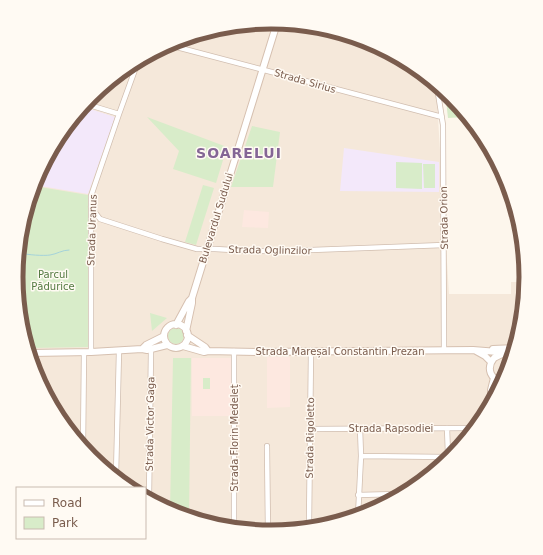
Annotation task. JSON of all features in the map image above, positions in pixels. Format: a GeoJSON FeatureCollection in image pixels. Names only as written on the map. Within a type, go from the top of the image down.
{"type":"FeatureCollection","features":[{"type":"Feature","properties":{"kind":"main road","name":"Bulevardul Sudului"},"geometry":{"type":"LineString","coordinates":[[187,333],[192,298],[275,29]]}},
{"type":"Feature","properties":{"kind":"main road","name":"Bulevardul Sudului"},"geometry":{"type":"LineString","coordinates":[[176,325],[192,298]]}},
{"type":"Feature","properties":{"kind":"main road"},"geometry":{"type":"LineString","coordinates":[[167,345],[164,333],[169,327],[176,325],[182,326],[187,333],[208,350]]}},
{"type":"Feature","properties":{"kind":"main road"},"geometry":{"type":"LineString","coordinates":[[35,353],[142,349],[151,350],[167,345],[176,348],[183,346],[187,339],[187,333]]}},
{"type":"Feature","properties":{"kind":"main road"},"geometry":{"type":"LineString","coordinates":[[142,349],[146,345],[164,336]]}},
{"type":"Feature","properties":{"kind":"main road","name":"Strada Mareșal Constantin Prezan"},"geometry":{"type":"LineString","coordinates":[[183,346],[204,352],[208,350],[474,350],[507,356]]}},
{"type":"Feature","properties":{"kind":"main road"},"geometry":{"type":"LineString","coordinates":[[474,350],[510,348]]}},
{"type":"Feature","properties":{"kind":"main road"},"geometry":{"type":"LineString","coordinates":[[474,350],[491,362]]}},
{"type":"Feature","properties":{"kind":"main road"},"geometry":{"type":"LineString","coordinates":[[498,379],[494,378],[490,372],[491,362],[498,355],[502,354]]}},
{"type":"Feature","properties":{"kind":"main road"},"geometry":{"type":"LineString","coordinates":[[491,393],[494,378]]}},
{"type":"Feature","properties":{"kind":"street","name":"Strada Sirius"},"geometry":{"type":"LineString","coordinates":[[178,47],[442,117]]}},
{"type":"Feature","properties":{"kind":"street","name":"Strada Uranus"},"geometry":{"type":"LineString","coordinates":[[91,352],[91,196],[118,114],[135,70]]}},
{"type":"Feature","properties":{"kind":"street","name":"Strada Orion"},"geometry":{"type":"LineString","coordinates":[[438,94],[442,117],[444,350]]}},
{"type":"Feature","properties":{"kind":"street"},"geometry":{"type":"LineString","coordinates":[[92,106],[118,114]]}},
{"type":"Feature","properties":{"kind":"street"},"geometry":{"type":"LineString","coordinates":[[91,207],[100,219],[91,224]]}},
{"type":"Feature","properties":{"kind":"street","name":"Strada Oglinzilor"},"geometry":{"type":"LineString","coordinates":[[100,219],[162,239],[197,249],[206,250],[321,250],[444,246]]}},
{"type":"Feature","properties":{"kind":"street","name":"Strada Victor Gaga"},"geometry":{"type":"LineString","coordinates":[[150,494],[151,350]]}},
{"type":"Feature","properties":{"kind":"street"},"geometry":{"type":"LineString","coordinates":[[116,471],[119,351]]}},
{"type":"Feature","properties":{"kind":"street","name":"Strada Florin Medeleț"},"geometry":{"type":"LineString","coordinates":[[234,351],[234,523]]}},
{"type":"Feature","properties":{"kind":"street","name":"Strada Rigoletto"},"geometry":{"type":"LineString","coordinates":[[309,523],[311,351]]}},
{"type":"Feature","properties":{"kind":"street"},"geometry":{"type":"LineString","coordinates":[[84,352],[84,440]]}},
{"type":"Feature","properties":{"kind":"street"},"geometry":{"type":"LineString","coordinates":[[358,510],[361,456],[360,428]]}},
{"type":"Feature","properties":{"kind":"street"},"geometry":{"type":"LineString","coordinates":[[447,428],[448,452]]}},
{"type":"Feature","properties":{"kind":"street","name":"Strada Rapsodiei"},"geometry":{"type":"LineString","coordinates":[[310,429],[470,428]]}},
{"type":"Feature","properties":{"kind":"street"},"geometry":{"type":"LineString","coordinates":[[267,446],[268,526]]}},
{"type":"Feature","properties":{"kind":"street"},"geometry":{"type":"LineString","coordinates":[[361,456],[443,457]]}},
{"type":"Feature","properties":{"kind":"street"},"geometry":{"type":"LineString","coordinates":[[358,495],[394,494]]}},
{"type":"Feature","properties":{"kind":"shaded area"},"geometry":{"type":"Polygon","coordinates":[[[272,29],[304,31],[336,37],[367,48],[396,62],[423,80],[436,92],[449,294],[511,294],[511,282],[518,282],[518,310],[512,342],[501,373],[487,402],[478,416],[469,429],[447,453],[423,475],[410,484],[396,493],[367,507],[336,518],[304,524],[272,526],[239,524],[207,518],[176,507],[146,492],[146,487],[138,487],[133,484],[120,475],[96,453],[74,429],[65,416],[56,402],[42,373],[31,342],[25,310],[23,278],[25,245],[31,213],[42,182],[56,153],[65,139],[74,126],[96,102],[120,80],[133,71],[147,62],[176,48],[207,37],[239,31],[272,29]]]}},
{"type":"Feature","properties":{"kind":"shaded area"},"geometry":{"type":"Polygon","coordinates":[[[90,109],[115,117],[88,194],[40,186],[56,153],[74,126],[90,109]]]}},
{"type":"Feature","properties":{"kind":"shaded area"},"geometry":{"type":"Polygon","coordinates":[[[344,148],[439,162],[439,192],[340,191],[344,148]]]}},
{"type":"Feature","properties":{"kind":"shaded area"},"geometry":{"type":"Polygon","coordinates":[[[244,210],[269,212],[268,228],[242,227],[244,210]]]}},
{"type":"Feature","properties":{"kind":"shaded area"},"geometry":{"type":"Polygon","coordinates":[[[267,357],[290,357],[290,407],[267,408],[267,357]]]}},
{"type":"Feature","properties":{"kind":"shaded area"},"geometry":{"type":"Polygon","coordinates":[[[192,358],[232,358],[231,416],[192,416],[192,358]]]}},
{"type":"Feature","properties":{"kind":"green space"},"geometry":{"type":"Polygon","coordinates":[[[446,101],[461,117],[448,118],[446,101]]]}},
{"type":"Feature","properties":{"kind":"green space"},"geometry":{"type":"Polygon","coordinates":[[[147,117],[227,147],[216,183],[173,169],[179,151],[147,117]]]}},
{"type":"Feature","properties":{"kind":"green space"},"geometry":{"type":"Polygon","coordinates":[[[252,126],[280,132],[273,187],[231,187],[252,126]]]}},
{"type":"Feature","properties":{"kind":"green space"},"geometry":{"type":"Polygon","coordinates":[[[396,162],[422,163],[422,189],[396,188],[396,162]]]}},
{"type":"Feature","properties":{"kind":"green space"},"geometry":{"type":"Polygon","coordinates":[[[423,164],[435,164],[435,188],[424,188],[423,164]]]}},
{"type":"Feature","properties":{"kind":"green space"},"geometry":{"type":"Polygon","coordinates":[[[203,185],[214,188],[196,245],[185,242],[203,185]]]}},
{"type":"Feature","properties":{"kind":"green space","name":"Parcul Pădurice"},"geometry":{"type":"Polygon","coordinates":[[[40,187],[88,195],[89,347],[33,348],[31,342],[25,310],[23,278],[24,261],[25,245],[31,213],[40,187]]]}},
{"type":"Feature","properties":{"kind":"green space"},"geometry":{"type":"Polygon","coordinates":[[[150,313],[167,318],[152,331],[150,313]]]}},
{"type":"Feature","properties":{"kind":"green space"},"geometry":{"type":"Polygon","coordinates":[[[176,328],[183,333],[184,336],[179,343],[176,344],[169,339],[168,336],[173,329],[176,328]]]}},
{"type":"Feature","properties":{"kind":"green space"},"geometry":{"type":"Polygon","coordinates":[[[173,358],[191,358],[189,512],[170,504],[173,358]]]}},
{"type":"Feature","properties":{"kind":"green space"},"geometry":{"type":"Polygon","coordinates":[[[203,378],[210,378],[210,389],[203,389],[203,378]]]}},
{"type":"Feature","properties":{"kind":"waterway"},"geometry":{"type":"LineString","coordinates":[[24,254],[47,255],[69,250]]}},
{"type":"Feature","properties":{"kind":"district","name":"SOARELUI"},"geometry":{"type":"Point","coordinates":[239,153]}}]}
